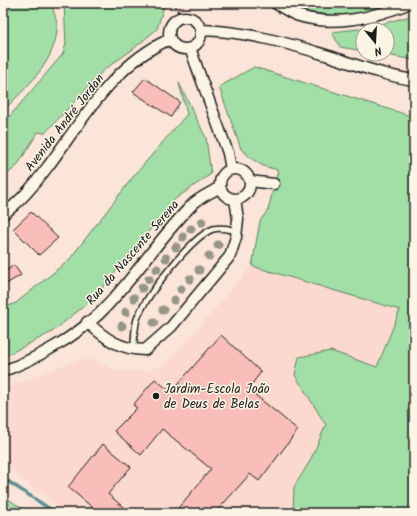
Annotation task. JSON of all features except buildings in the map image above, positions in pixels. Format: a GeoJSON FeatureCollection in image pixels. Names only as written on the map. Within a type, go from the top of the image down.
{"type":"FeatureCollection","features":[{"type":"Feature","properties":{"kind":"street"},"geometry":{"type":"LineString","coordinates":[[275,3],[296,15],[324,21],[353,21],[411,3]]}},
{"type":"Feature","properties":{"kind":"street"},"geometry":{"type":"LineString","coordinates":[[180,17],[194,19],[201,30],[199,41],[190,48],[178,47],[170,39],[170,26],[180,17]]}},
{"type":"Feature","properties":{"kind":"street"},"geometry":{"type":"LineString","coordinates":[[201,30],[230,31],[326,55],[393,77],[414,80]]}},
{"type":"Feature","properties":{"kind":"street","name":"Avenida André Jordan"},"geometry":{"type":"LineString","coordinates":[[3,214],[37,180],[99,95],[134,59],[170,39]]}},
{"type":"Feature","properties":{"kind":"street"},"geometry":{"type":"LineString","coordinates":[[190,48],[228,153],[231,169]]}},
{"type":"Feature","properties":{"kind":"street"},"geometry":{"type":"LineString","coordinates":[[231,169],[240,170],[248,176],[250,181],[248,191],[245,195],[235,199],[226,196],[220,188],[223,174],[231,169]]}},
{"type":"Feature","properties":{"kind":"street"},"geometry":{"type":"LineString","coordinates":[[250,181],[274,184]]}},
{"type":"Feature","properties":{"kind":"street","name":"Rua da Nascente Serena"},"geometry":{"type":"LineString","coordinates":[[3,371],[15,367],[64,340],[99,314],[195,202],[220,188]]}},
{"type":"Feature","properties":{"kind":"street"},"geometry":{"type":"LineString","coordinates":[[87,322],[104,337],[129,349],[145,350],[171,327],[230,256],[237,231],[238,219],[235,199]]}},
{"type":"Feature","properties":{"kind":"lane"},"geometry":{"type":"LineString","coordinates":[[134,350],[137,320],[141,310],[152,292],[193,242],[204,233],[215,229],[228,228],[237,231]]}},
{"type":"Feature","properties":{"kind":"path"},"geometry":{"type":"LineString","coordinates":[[175,3],[180,17]]}},
{"type":"Feature","properties":{"kind":"shaded area","name":"Jardim-Escola João de Deus de Belas"},"geometry":{"type":"Polygon","coordinates":[[[252,266],[400,309],[377,367],[360,361],[313,403],[326,425],[310,461],[294,487],[293,513],[65,513],[3,463],[3,389],[76,360],[92,359],[116,371],[146,371],[163,365],[182,347],[252,266]]]}},
{"type":"Feature","properties":{"kind":"green space"},"geometry":{"type":"Polygon","coordinates":[[[3,3],[52,3],[57,30],[55,42],[44,65],[29,84],[3,111],[3,3]]]}},
{"type":"Feature","properties":{"kind":"green space"},"geometry":{"type":"Polygon","coordinates":[[[64,3],[165,3],[157,29],[132,50],[105,69],[45,133],[38,132],[17,166],[3,178],[3,124],[63,54],[66,44],[64,3]]]}},
{"type":"Feature","properties":{"kind":"green space"},"geometry":{"type":"Polygon","coordinates":[[[282,3],[403,3],[368,13],[333,18],[306,14],[282,3]]]}},
{"type":"Feature","properties":{"kind":"green space"},"geometry":{"type":"Polygon","coordinates":[[[414,15],[414,60],[395,57],[395,22],[389,22],[414,15]]]}},
{"type":"Feature","properties":{"kind":"green space"},"geometry":{"type":"Polygon","coordinates":[[[355,29],[355,50],[340,47],[332,32],[355,29]]]}},
{"type":"Feature","properties":{"kind":"green space"},"geometry":{"type":"Polygon","coordinates":[[[254,67],[414,117],[414,513],[293,513],[294,487],[310,461],[326,425],[295,375],[299,357],[331,351],[377,367],[400,310],[252,266],[260,221],[268,210],[278,170],[263,166],[241,149],[219,87],[254,67]]]}},
{"type":"Feature","properties":{"kind":"green space"},"geometry":{"type":"Polygon","coordinates":[[[179,83],[206,138],[211,174],[175,199],[94,298],[52,332],[3,357],[3,308],[16,303],[69,260],[133,177],[187,114],[179,83]]]}},
{"type":"Feature","properties":{"kind":"green space"},"geometry":{"type":"Polygon","coordinates":[[[3,495],[28,513],[3,513],[3,495]]]}},
{"type":"Feature","properties":{"kind":"waterway"},"geometry":{"type":"LineString","coordinates":[[3,478],[56,513]]}},
{"type":"Feature","properties":{"kind":"place","name":"Jardim-Escola João de Deus de Belas"},"geometry":{"type":"Point","coordinates":[156,396]}}]}
